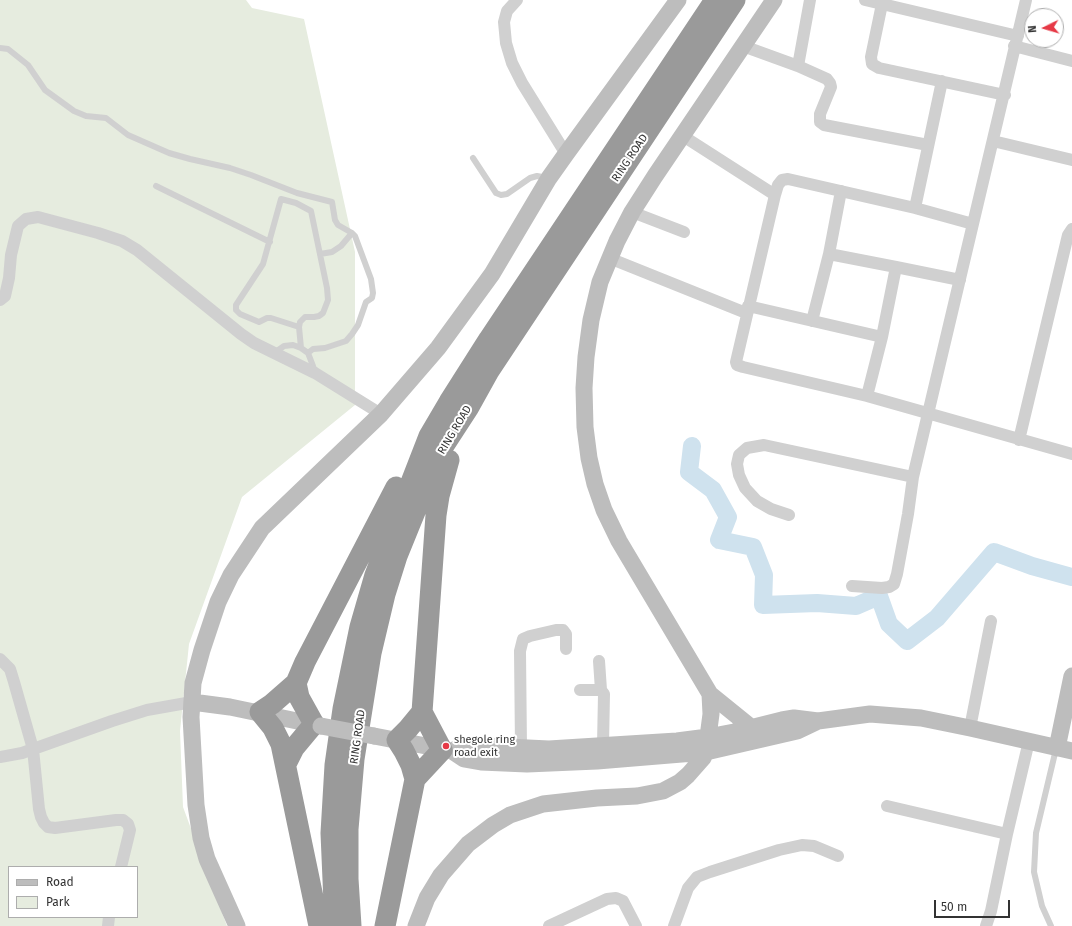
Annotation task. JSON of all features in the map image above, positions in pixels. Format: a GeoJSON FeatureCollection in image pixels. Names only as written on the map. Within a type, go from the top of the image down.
{"type":"FeatureCollection","features":[{"type":"Feature","properties":{"kind":"highway","name":"RING ROAD"},"geometry":{"type":"LineString","coordinates":[[335,926],[331,869],[331,833],[335,765],[343,708],[360,627],[375,575],[429,436],[489,339],[715,0]]}},
{"type":"Feature","properties":{"kind":"highway","name":"RING ROAD"},"geometry":{"type":"LineString","coordinates":[[351,926],[348,879],[348,829],[354,758],[371,653],[385,594],[397,556],[433,468],[493,365],[735,0]]}},
{"type":"Feature","properties":{"kind":"highway"},"geometry":{"type":"LineString","coordinates":[[385,926],[415,779],[411,765],[397,740],[422,712],[436,515],[439,496],[446,471],[469,407]]}},
{"type":"Feature","properties":{"kind":"highway"},"geometry":{"type":"LineString","coordinates":[[319,926],[286,764],[273,728],[260,712],[272,704],[296,683],[305,662],[375,526],[411,460],[429,436]]}},
{"type":"Feature","properties":{"kind":"highway"},"geometry":{"type":"LineString","coordinates":[[286,764],[294,748],[318,725],[299,697],[296,683]]}},
{"type":"Feature","properties":{"kind":"highway"},"geometry":{"type":"LineString","coordinates":[[415,779],[447,750],[422,712]]}},
{"type":"Feature","properties":{"kind":"main road"},"geometry":{"type":"LineString","coordinates":[[237,926],[207,859],[201,838],[196,805],[193,768],[193,683],[218,602],[231,575],[262,528],[381,414],[418,373],[462,317],[492,274],[549,178],[678,0]]}},
{"type":"Feature","properties":{"kind":"main road"},"geometry":{"type":"LineString","coordinates":[[752,728],[710,694],[619,541],[604,510],[590,465],[585,427],[584,388],[591,320],[598,290],[609,258],[632,212],[774,0]]}},
{"type":"Feature","properties":{"kind":"main road"},"geometry":{"type":"LineString","coordinates":[[447,750],[464,745],[521,748],[707,745],[752,728],[782,720],[794,718],[818,721],[870,714],[921,718],[1064,750],[1072,676]]}},
{"type":"Feature","properties":{"kind":"main road"},"geometry":{"type":"LineString","coordinates":[[416,926],[427,898],[440,875],[468,844],[493,825],[510,815],[543,804],[597,798],[636,796],[663,791],[680,782],[703,758],[707,745],[711,714],[710,694]]}},
{"type":"Feature","properties":{"kind":"main road"},"geometry":{"type":"LineString","coordinates":[[192,702],[260,712],[447,750],[464,759],[481,762],[528,764],[597,761],[707,745],[797,731],[818,721]]}},
{"type":"Feature","properties":{"kind":"street"},"geometry":{"type":"LineString","coordinates":[[517,0],[507,11],[504,22],[506,43],[512,63],[522,83],[566,154]]}},
{"type":"Feature","properties":{"kind":"street"},"geometry":{"type":"LineString","coordinates":[[798,66],[810,0]]}},
{"type":"Feature","properties":{"kind":"street"},"geometry":{"type":"LineString","coordinates":[[865,0],[1016,41],[1072,61]]}},
{"type":"Feature","properties":{"kind":"street"},"geometry":{"type":"LineString","coordinates":[[852,586],[889,587],[894,584],[897,574],[913,477],[1026,0]]}},
{"type":"Feature","properties":{"kind":"street"},"geometry":{"type":"LineString","coordinates":[[882,4],[871,57],[872,64],[879,68],[1004,95]]}},
{"type":"Feature","properties":{"kind":"street"},"geometry":{"type":"LineString","coordinates":[[743,46],[798,66],[827,80],[831,87],[820,114],[820,122],[824,125],[928,144]]}},
{"type":"Feature","properties":{"kind":"street"},"geometry":{"type":"LineString","coordinates":[[915,208],[942,81]]}},
{"type":"Feature","properties":{"kind":"street"},"geometry":{"type":"LineString","coordinates":[[683,136],[775,195]]}},
{"type":"Feature","properties":{"kind":"street"},"geometry":{"type":"LineString","coordinates":[[993,141],[1072,160]]}},
{"type":"Feature","properties":{"kind":"street"},"geometry":{"type":"LineString","coordinates":[[974,224],[915,208],[841,191],[788,179],[782,180],[778,185],[775,195],[747,310],[736,356],[737,365],[866,396],[1072,454]]}},
{"type":"Feature","properties":{"kind":"street"},"geometry":{"type":"LineString","coordinates":[[812,321],[829,254],[841,191]]}},
{"type":"Feature","properties":{"kind":"street"},"geometry":{"type":"LineString","coordinates":[[632,212],[684,232]]}},
{"type":"Feature","properties":{"kind":"street"},"geometry":{"type":"LineString","coordinates":[[0,300],[4,296],[9,278],[11,255],[18,226],[26,219],[38,217],[98,233],[122,241],[137,250],[254,343],[315,373],[381,414]]}},
{"type":"Feature","properties":{"kind":"street"},"geometry":{"type":"LineString","coordinates":[[1019,440],[1066,243],[1072,229]]}},
{"type":"Feature","properties":{"kind":"street"},"geometry":{"type":"LineString","coordinates":[[829,254],[960,280]]}},
{"type":"Feature","properties":{"kind":"street"},"geometry":{"type":"LineString","coordinates":[[609,258],[747,310],[812,321],[882,338]]}},
{"type":"Feature","properties":{"kind":"street"},"geometry":{"type":"LineString","coordinates":[[866,396],[882,338],[896,267]]}},
{"type":"Feature","properties":{"kind":"street"},"geometry":{"type":"LineString","coordinates":[[789,515],[771,509],[757,501],[745,488],[738,475],[737,464],[739,455],[747,448],[764,445],[913,477]]}},
{"type":"Feature","properties":{"kind":"street"},"geometry":{"type":"LineString","coordinates":[[970,728],[991,621]]}},
{"type":"Feature","properties":{"kind":"street"},"geometry":{"type":"LineString","coordinates":[[521,748],[520,650],[523,639],[556,630],[563,630],[566,634],[566,649]]}},
{"type":"Feature","properties":{"kind":"street"},"geometry":{"type":"LineString","coordinates":[[0,659],[10,669],[33,749],[39,809],[44,823],[48,827],[55,828],[123,820],[128,824],[130,830],[121,866]]}},
{"type":"Feature","properties":{"kind":"street"},"geometry":{"type":"LineString","coordinates":[[599,661],[602,690],[604,694],[603,746]]}},
{"type":"Feature","properties":{"kind":"street"},"geometry":{"type":"LineString","coordinates":[[580,690],[602,690]]}},
{"type":"Feature","properties":{"kind":"street"},"geometry":{"type":"LineString","coordinates":[[0,757],[22,753],[140,712],[192,702]]}},
{"type":"Feature","properties":{"kind":"street"},"geometry":{"type":"LineString","coordinates":[[986,926],[991,911],[1028,742]]}},
{"type":"Feature","properties":{"kind":"street"},"geometry":{"type":"LineString","coordinates":[[887,806],[1007,834]]}},
{"type":"Feature","properties":{"kind":"street"},"geometry":{"type":"LineString","coordinates":[[674,926],[688,888],[697,877],[779,850],[802,845],[814,846],[838,856]]}},
{"type":"Feature","properties":{"kind":"street"},"geometry":{"type":"LineString","coordinates":[[549,926],[607,899],[616,898],[623,901],[636,926]]}},
{"type":"Feature","properties":{"kind":"lane"},"geometry":{"type":"LineString","coordinates":[[0,48],[8,49],[28,65],[45,90],[74,111],[86,116],[106,118],[128,135],[169,153],[251,175],[284,189],[332,202],[335,220],[338,225],[352,233],[358,244],[371,279],[374,293],[372,298],[366,302],[358,325],[346,341],[325,348],[313,349],[308,353]]}},
{"type":"Feature","properties":{"kind":"lane"},"geometry":{"type":"LineString","coordinates":[[474,158],[496,193],[501,195],[507,194],[530,178],[537,176],[549,178]]}},
{"type":"Feature","properties":{"kind":"lane"},"geometry":{"type":"LineString","coordinates":[[156,186],[270,242]]}},
{"type":"Feature","properties":{"kind":"lane"},"geometry":{"type":"LineString","coordinates":[[284,189],[263,264],[236,304],[236,310],[240,314],[259,322],[267,318],[271,318],[299,327]]}},
{"type":"Feature","properties":{"kind":"lane"},"geometry":{"type":"LineString","coordinates":[[281,199],[296,203],[311,211],[327,288],[328,300],[323,313],[319,316],[302,318],[299,327],[301,348]]}},
{"type":"Feature","properties":{"kind":"lane"},"geometry":{"type":"LineString","coordinates":[[320,254],[332,252],[341,246],[352,233]]}},
{"type":"Feature","properties":{"kind":"lane"},"geometry":{"type":"LineString","coordinates":[[274,352],[284,346],[293,345],[301,348],[308,353],[314,366],[315,373]]}},
{"type":"Feature","properties":{"kind":"lane"},"geometry":{"type":"LineString","coordinates":[[1051,926],[1042,906],[1034,872],[1036,833],[1064,750]]}},
{"type":"Feature","properties":{"kind":"green space"},"geometry":{"type":"Polygon","coordinates":[[[0,0],[246,0],[252,8],[304,19],[355,252],[355,405],[242,497],[189,644],[180,731],[183,807],[227,926],[0,926],[0,0]]]}},
{"type":"Feature","properties":{"kind":"waterway"},"geometry":{"type":"LineString","coordinates":[[692,446],[689,472],[713,490],[728,517],[719,540],[753,547],[764,575],[763,605],[817,603],[856,606],[879,596],[889,624],[907,641],[937,618],[994,552],[1032,566],[1072,577]]}},
{"type":"Feature","properties":{"kind":"place","name":"shegole ring road exit"},"geometry":{"type":"Point","coordinates":[446,746]}}]}
